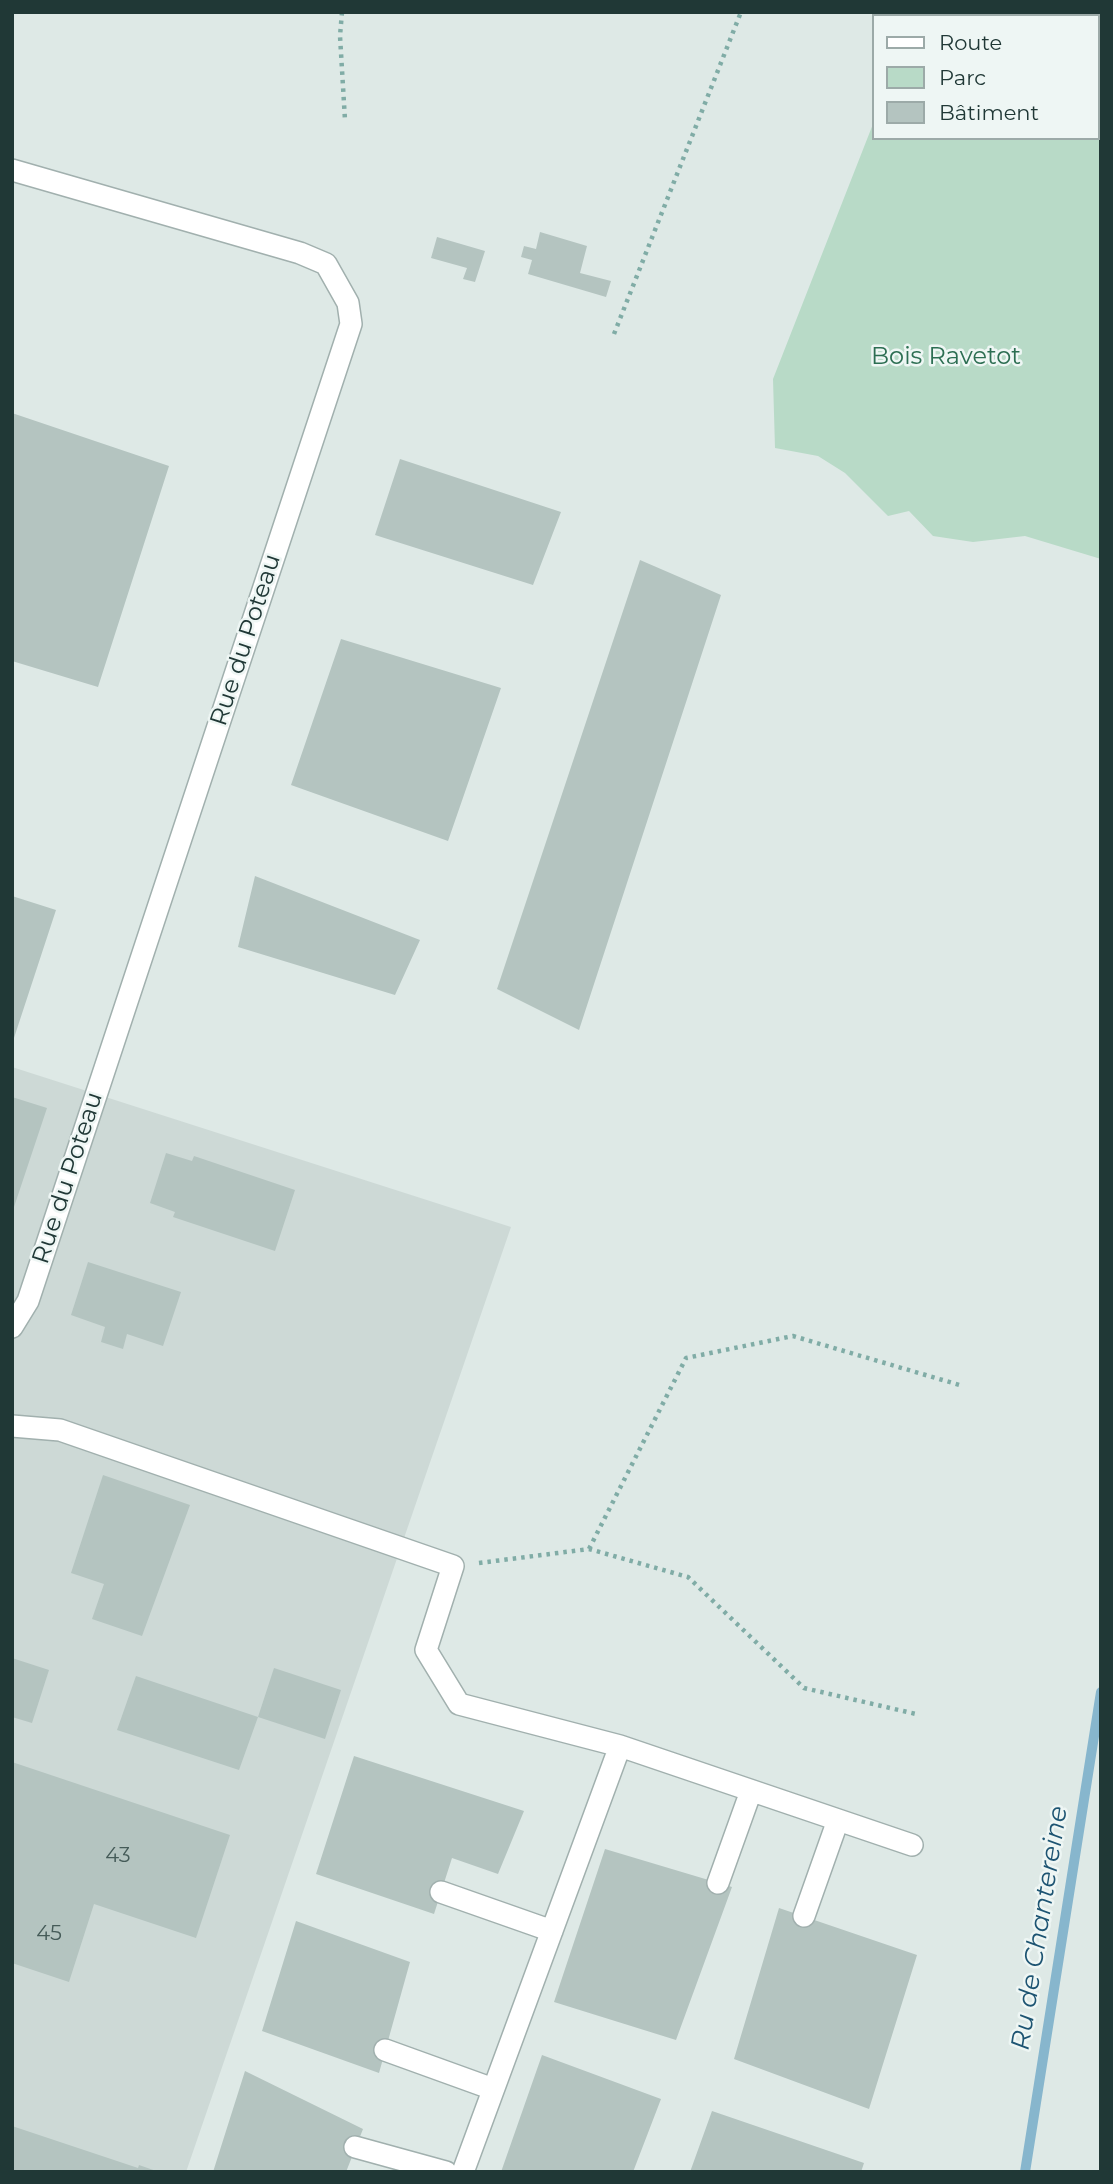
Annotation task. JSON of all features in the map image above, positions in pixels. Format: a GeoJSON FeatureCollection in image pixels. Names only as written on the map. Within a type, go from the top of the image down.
{"type":"FeatureCollection","features":[{"type":"Feature","properties":{"kind":"street","name":"Rue du Poteau"},"geometry":{"type":"LineString","coordinates":[[12,170],[300,253],[326,264],[348,303],[351,324],[28,1301],[12,1327]]}},
{"type":"Feature","properties":{"kind":"street"},"geometry":{"type":"LineString","coordinates":[[12,1426],[61,1430],[453,1566],[426,1650],[459,1703],[620,1746],[912,1845]]}},
{"type":"Feature","properties":{"kind":"street"},"geometry":{"type":"LineString","coordinates":[[463,2172],[620,1746]]}},
{"type":"Feature","properties":{"kind":"street"},"geometry":{"type":"LineString","coordinates":[[718,1883],[751,1791]]}},
{"type":"Feature","properties":{"kind":"street"},"geometry":{"type":"LineString","coordinates":[[804,1916],[838,1820]]}},
{"type":"Feature","properties":{"kind":"street"},"geometry":{"type":"LineString","coordinates":[[441,1892],[552,1931]]}},
{"type":"Feature","properties":{"kind":"street"},"geometry":{"type":"LineString","coordinates":[[385,2050],[493,2088]]}},
{"type":"Feature","properties":{"kind":"street"},"geometry":{"type":"LineString","coordinates":[[355,2147],[446,2172]]}},
{"type":"Feature","properties":{"kind":"path"},"geometry":{"type":"LineString","coordinates":[[342,12],[340,36],[345,120]]}},
{"type":"Feature","properties":{"kind":"path"},"geometry":{"type":"LineString","coordinates":[[614,334],[741,12]]}},
{"type":"Feature","properties":{"kind":"path"},"geometry":{"type":"LineString","coordinates":[[589,1549],[686,1358],[793,1336],[963,1386]]}},
{"type":"Feature","properties":{"kind":"path"},"geometry":{"type":"LineString","coordinates":[[453,1566],[589,1549],[688,1577],[804,1688],[916,1714]]}},
{"type":"Feature","properties":{"kind":"shaded area"},"geometry":{"type":"Polygon","coordinates":[[[12,1067],[511,1227],[186,2172],[12,2172],[12,1067]]]}},
{"type":"Feature","properties":{"kind":"green space","name":"Bois Ravetot"},"geometry":{"type":"Polygon","coordinates":[[[1101,12],[1101,559],[1025,536],[973,542],[933,536],[909,511],[888,516],[845,473],[818,456],[775,448],[773,379],[872,127],[872,140],[1099,140],[1099,14],[916,14],[1101,12]]]}},
{"type":"Feature","properties":{"kind":"building"},"geometry":{"type":"Polygon","coordinates":[[[540,232],[587,246],[580,273],[611,281],[606,297],[528,274],[532,260],[521,257],[524,246],[536,249],[540,232]]]}},
{"type":"Feature","properties":{"kind":"building"},"geometry":{"type":"Polygon","coordinates":[[[437,237],[485,251],[475,282],[463,279],[467,268],[431,258],[437,237]]]}},
{"type":"Feature","properties":{"kind":"building"},"geometry":{"type":"Polygon","coordinates":[[[12,413],[169,466],[98,687],[12,661],[12,413]]]}},
{"type":"Feature","properties":{"kind":"building"},"geometry":{"type":"Polygon","coordinates":[[[400,459],[561,512],[533,585],[375,535],[400,459]]]}},
{"type":"Feature","properties":{"kind":"building"},"geometry":{"type":"Polygon","coordinates":[[[640,560],[721,595],[579,1030],[497,989],[640,560]]]}},
{"type":"Feature","properties":{"kind":"building"},"geometry":{"type":"Polygon","coordinates":[[[341,639],[501,688],[448,841],[291,785],[341,639]]]}},
{"type":"Feature","properties":{"kind":"building"},"geometry":{"type":"Polygon","coordinates":[[[255,876],[420,940],[395,995],[238,947],[255,876]]]}},
{"type":"Feature","properties":{"kind":"building"},"geometry":{"type":"Polygon","coordinates":[[[12,896],[56,910],[13,1041],[12,1041],[12,896]]]}},
{"type":"Feature","properties":{"kind":"building"},"geometry":{"type":"Polygon","coordinates":[[[12,1097],[47,1108],[13,1210],[12,1210],[12,1097]]]}},
{"type":"Feature","properties":{"kind":"building"},"geometry":{"type":"Polygon","coordinates":[[[166,1153],[192,1161],[194,1156],[295,1190],[275,1251],[173,1217],[175,1212],[150,1203],[166,1153]]]}},
{"type":"Feature","properties":{"kind":"building"},"geometry":{"type":"Polygon","coordinates":[[[88,1262],[181,1292],[163,1346],[127,1334],[123,1349],[101,1342],[105,1327],[71,1315],[88,1262]]]}},
{"type":"Feature","properties":{"kind":"building"},"geometry":{"type":"Polygon","coordinates":[[[103,1475],[190,1505],[142,1636],[92,1619],[104,1584],[71,1573],[103,1475]]]}},
{"type":"Feature","properties":{"kind":"building"},"geometry":{"type":"Polygon","coordinates":[[[12,1658],[49,1670],[32,1723],[12,1717],[12,1658]]]}},
{"type":"Feature","properties":{"kind":"building"},"geometry":{"type":"Polygon","coordinates":[[[274,1668],[341,1690],[325,1739],[258,1717],[274,1668]]]}},
{"type":"Feature","properties":{"kind":"building"},"geometry":{"type":"Polygon","coordinates":[[[136,1676],[258,1717],[239,1770],[117,1730],[136,1676]]]}},
{"type":"Feature","properties":{"kind":"building"},"geometry":{"type":"Polygon","coordinates":[[[354,1756],[524,1811],[498,1874],[452,1858],[434,1914],[316,1874],[354,1756]]]}},
{"type":"Feature","properties":{"kind":"building"},"geometry":{"type":"Polygon","coordinates":[[[12,1762],[230,1835],[196,1938],[94,1904],[69,1982],[12,1963],[12,1762]]]}},
{"type":"Feature","properties":{"kind":"building"},"geometry":{"type":"Polygon","coordinates":[[[605,1849],[732,1887],[676,2040],[554,2002],[605,1849]]]}},
{"type":"Feature","properties":{"kind":"building"},"geometry":{"type":"Polygon","coordinates":[[[779,1908],[917,1955],[869,2109],[734,2059],[779,1908]]]}},
{"type":"Feature","properties":{"kind":"building"},"geometry":{"type":"Polygon","coordinates":[[[296,1921],[410,1962],[379,2073],[262,2031],[296,1921]]]}},
{"type":"Feature","properties":{"kind":"building"},"geometry":{"type":"Polygon","coordinates":[[[542,2055],[661,2099],[633,2172],[501,2172],[542,2055]]]}},
{"type":"Feature","properties":{"kind":"building"},"geometry":{"type":"Polygon","coordinates":[[[245,2071],[363,2129],[346,2172],[213,2172],[245,2071]]]}},
{"type":"Feature","properties":{"kind":"building"},"geometry":{"type":"Polygon","coordinates":[[[712,2111],[864,2163],[861,2172],[690,2172],[712,2111]]]}},
{"type":"Feature","properties":{"kind":"building"},"geometry":{"type":"Polygon","coordinates":[[[12,2126],[138,2168],[139,2165],[159,2172],[12,2172],[12,2126]]]}},
{"type":"Feature","properties":{"kind":"waterway","name":"Ru de Chantereine"},"geometry":{"type":"LineString","coordinates":[[1025,2172],[1101,1692]]}}]}
